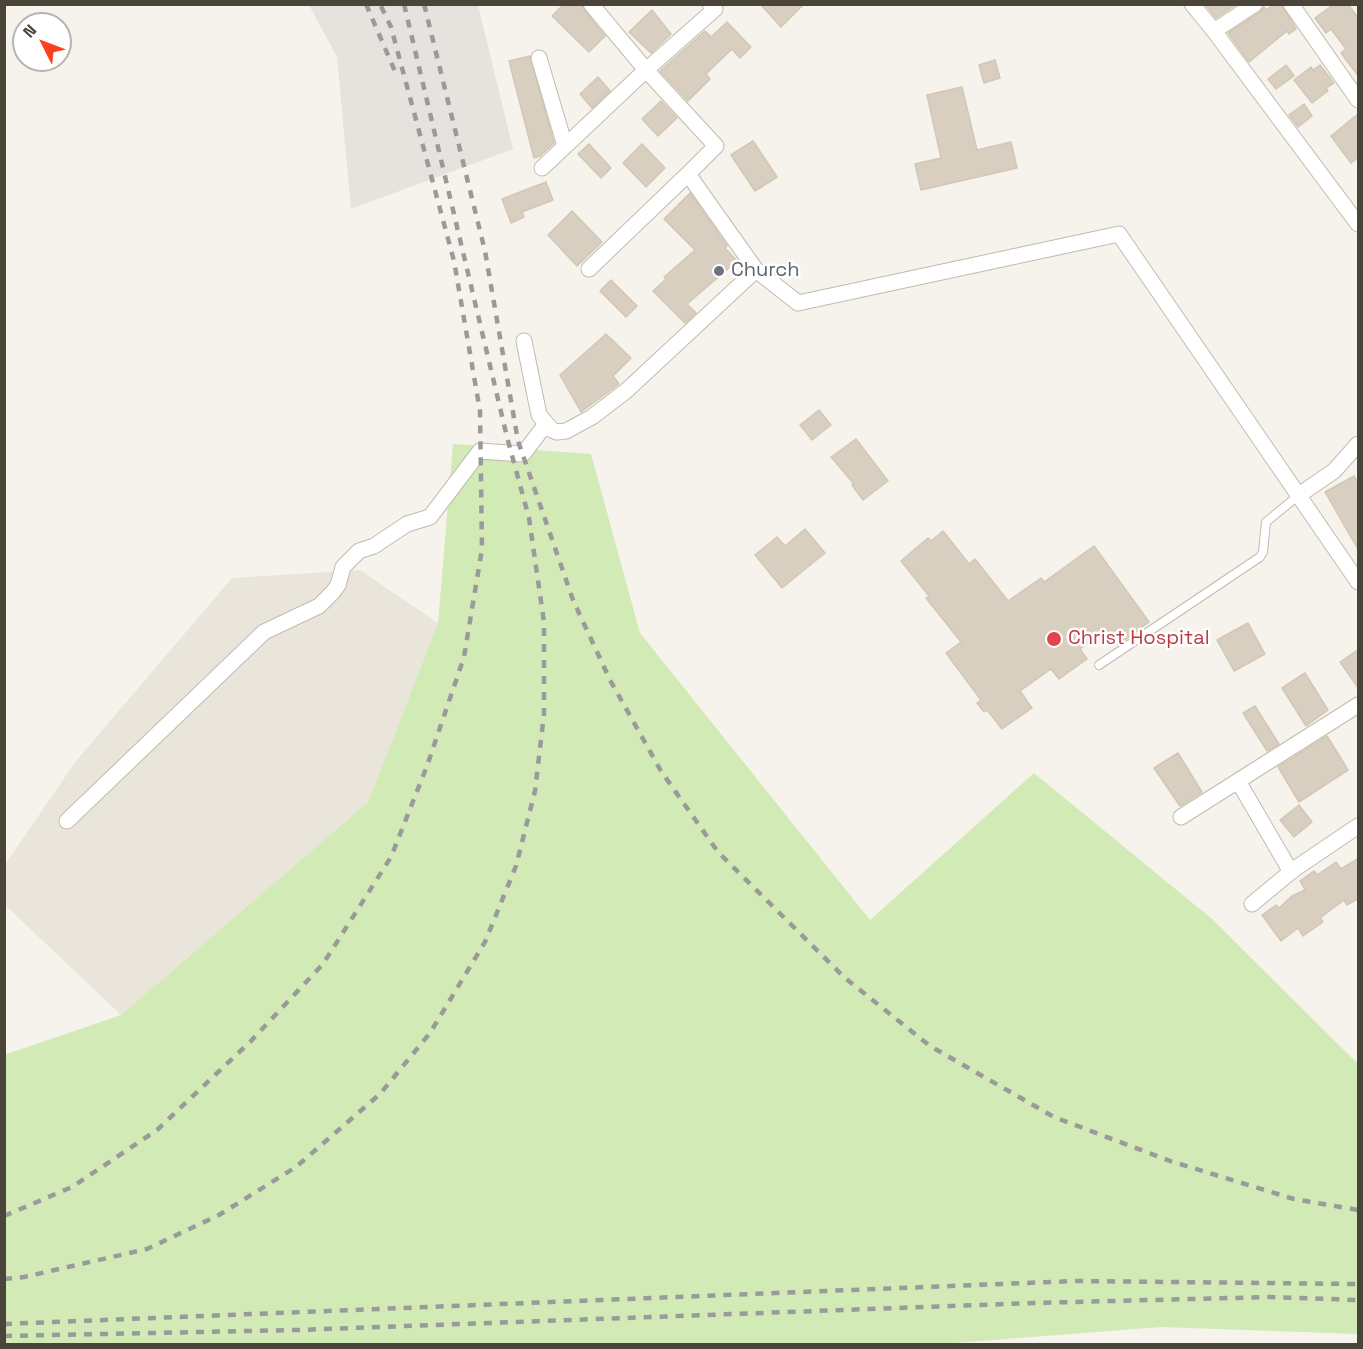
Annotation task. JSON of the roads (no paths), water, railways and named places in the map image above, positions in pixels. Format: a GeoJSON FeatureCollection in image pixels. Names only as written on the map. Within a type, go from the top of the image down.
{"type":"FeatureCollection","features":[{"type":"Feature","properties":{"kind":"street"},"geometry":{"type":"LineString","coordinates":[[590,269],[716,146],[591,4]]}},
{"type":"Feature","properties":{"kind":"street"},"geometry":{"type":"LineString","coordinates":[[1192,4],[1359,224]]}},
{"type":"Feature","properties":{"kind":"street"},"geometry":{"type":"LineString","coordinates":[[1214,31],[1255,4]]}},
{"type":"Feature","properties":{"kind":"street"},"geometry":{"type":"LineString","coordinates":[[1291,4],[1359,100]]}},
{"type":"Feature","properties":{"kind":"street"},"geometry":{"type":"LineString","coordinates":[[542,168],[715,6]]}},
{"type":"Feature","properties":{"kind":"street"},"geometry":{"type":"LineString","coordinates":[[539,58],[565,146]]}},
{"type":"Feature","properties":{"kind":"street"},"geometry":{"type":"LineString","coordinates":[[688,174],[756,270],[798,303],[1119,234],[1359,582]]}},
{"type":"Feature","properties":{"kind":"street"},"geometry":{"type":"LineString","coordinates":[[524,341],[539,415],[557,432],[566,431],[592,417],[653,367],[756,270]]}},
{"type":"Feature","properties":{"kind":"street"},"geometry":{"type":"LineString","coordinates":[[67,821],[264,632],[319,606],[338,585],[343,567],[359,551],[374,546],[407,524],[430,517],[480,451],[523,454],[530,448],[546,424]]}},
{"type":"Feature","properties":{"kind":"street"},"geometry":{"type":"LineString","coordinates":[[1299,495],[1334,471],[1359,444]]}},
{"type":"Feature","properties":{"kind":"street"},"geometry":{"type":"LineString","coordinates":[[1181,817],[1359,705]]}},
{"type":"Feature","properties":{"kind":"street"},"geometry":{"type":"LineString","coordinates":[[1238,781],[1291,872]]}},
{"type":"Feature","properties":{"kind":"street"},"geometry":{"type":"LineString","coordinates":[[1252,904],[1291,872],[1359,826]]}},
{"type":"Feature","properties":{"kind":"lane"},"geometry":{"type":"LineString","coordinates":[[1099,665],[1256,560],[1263,552],[1266,522],[1299,495]]}},
{"type":"Feature","properties":{"kind":"railway"},"geometry":{"type":"LineString","coordinates":[[366,4],[397,76]]}},
{"type":"Feature","properties":{"kind":"railway"},"geometry":{"type":"LineString","coordinates":[[4,1216],[72,1187],[157,1130],[250,1042],[323,964],[391,857],[427,766],[464,657],[482,549],[480,411],[454,261],[391,27],[380,4]]}},
{"type":"Feature","properties":{"kind":"railway"},"geometry":{"type":"LineString","coordinates":[[4,1279],[24,1277],[147,1249],[219,1215],[296,1167],[380,1094],[430,1033],[485,942],[516,866],[535,791],[544,714],[544,622],[529,518],[507,437],[404,4]]}},
{"type":"Feature","properties":{"kind":"railway"},"geometry":{"type":"LineString","coordinates":[[424,4],[485,251],[518,441],[573,600],[610,680],[661,771],[718,852],[845,978],[930,1046],[1054,1117],[1170,1161],[1294,1199],[1358,1210]]}},
{"type":"Feature","properties":{"kind":"railway"},"geometry":{"type":"LineString","coordinates":[[4,1324],[1075,1281],[1358,1284]]}},
{"type":"Feature","properties":{"kind":"railway"},"geometry":{"type":"LineString","coordinates":[[4,1336],[298,1330],[1033,1303],[1271,1297],[1358,1300]]}},
{"type":"Feature","properties":{"kind":"place","name":"Church"},"geometry":{"type":"Point","coordinates":[719,271]}},
{"type":"Feature","properties":{"kind":"place","name":"Christ Hospital"},"geometry":{"type":"Point","coordinates":[1054,639]}}]}
